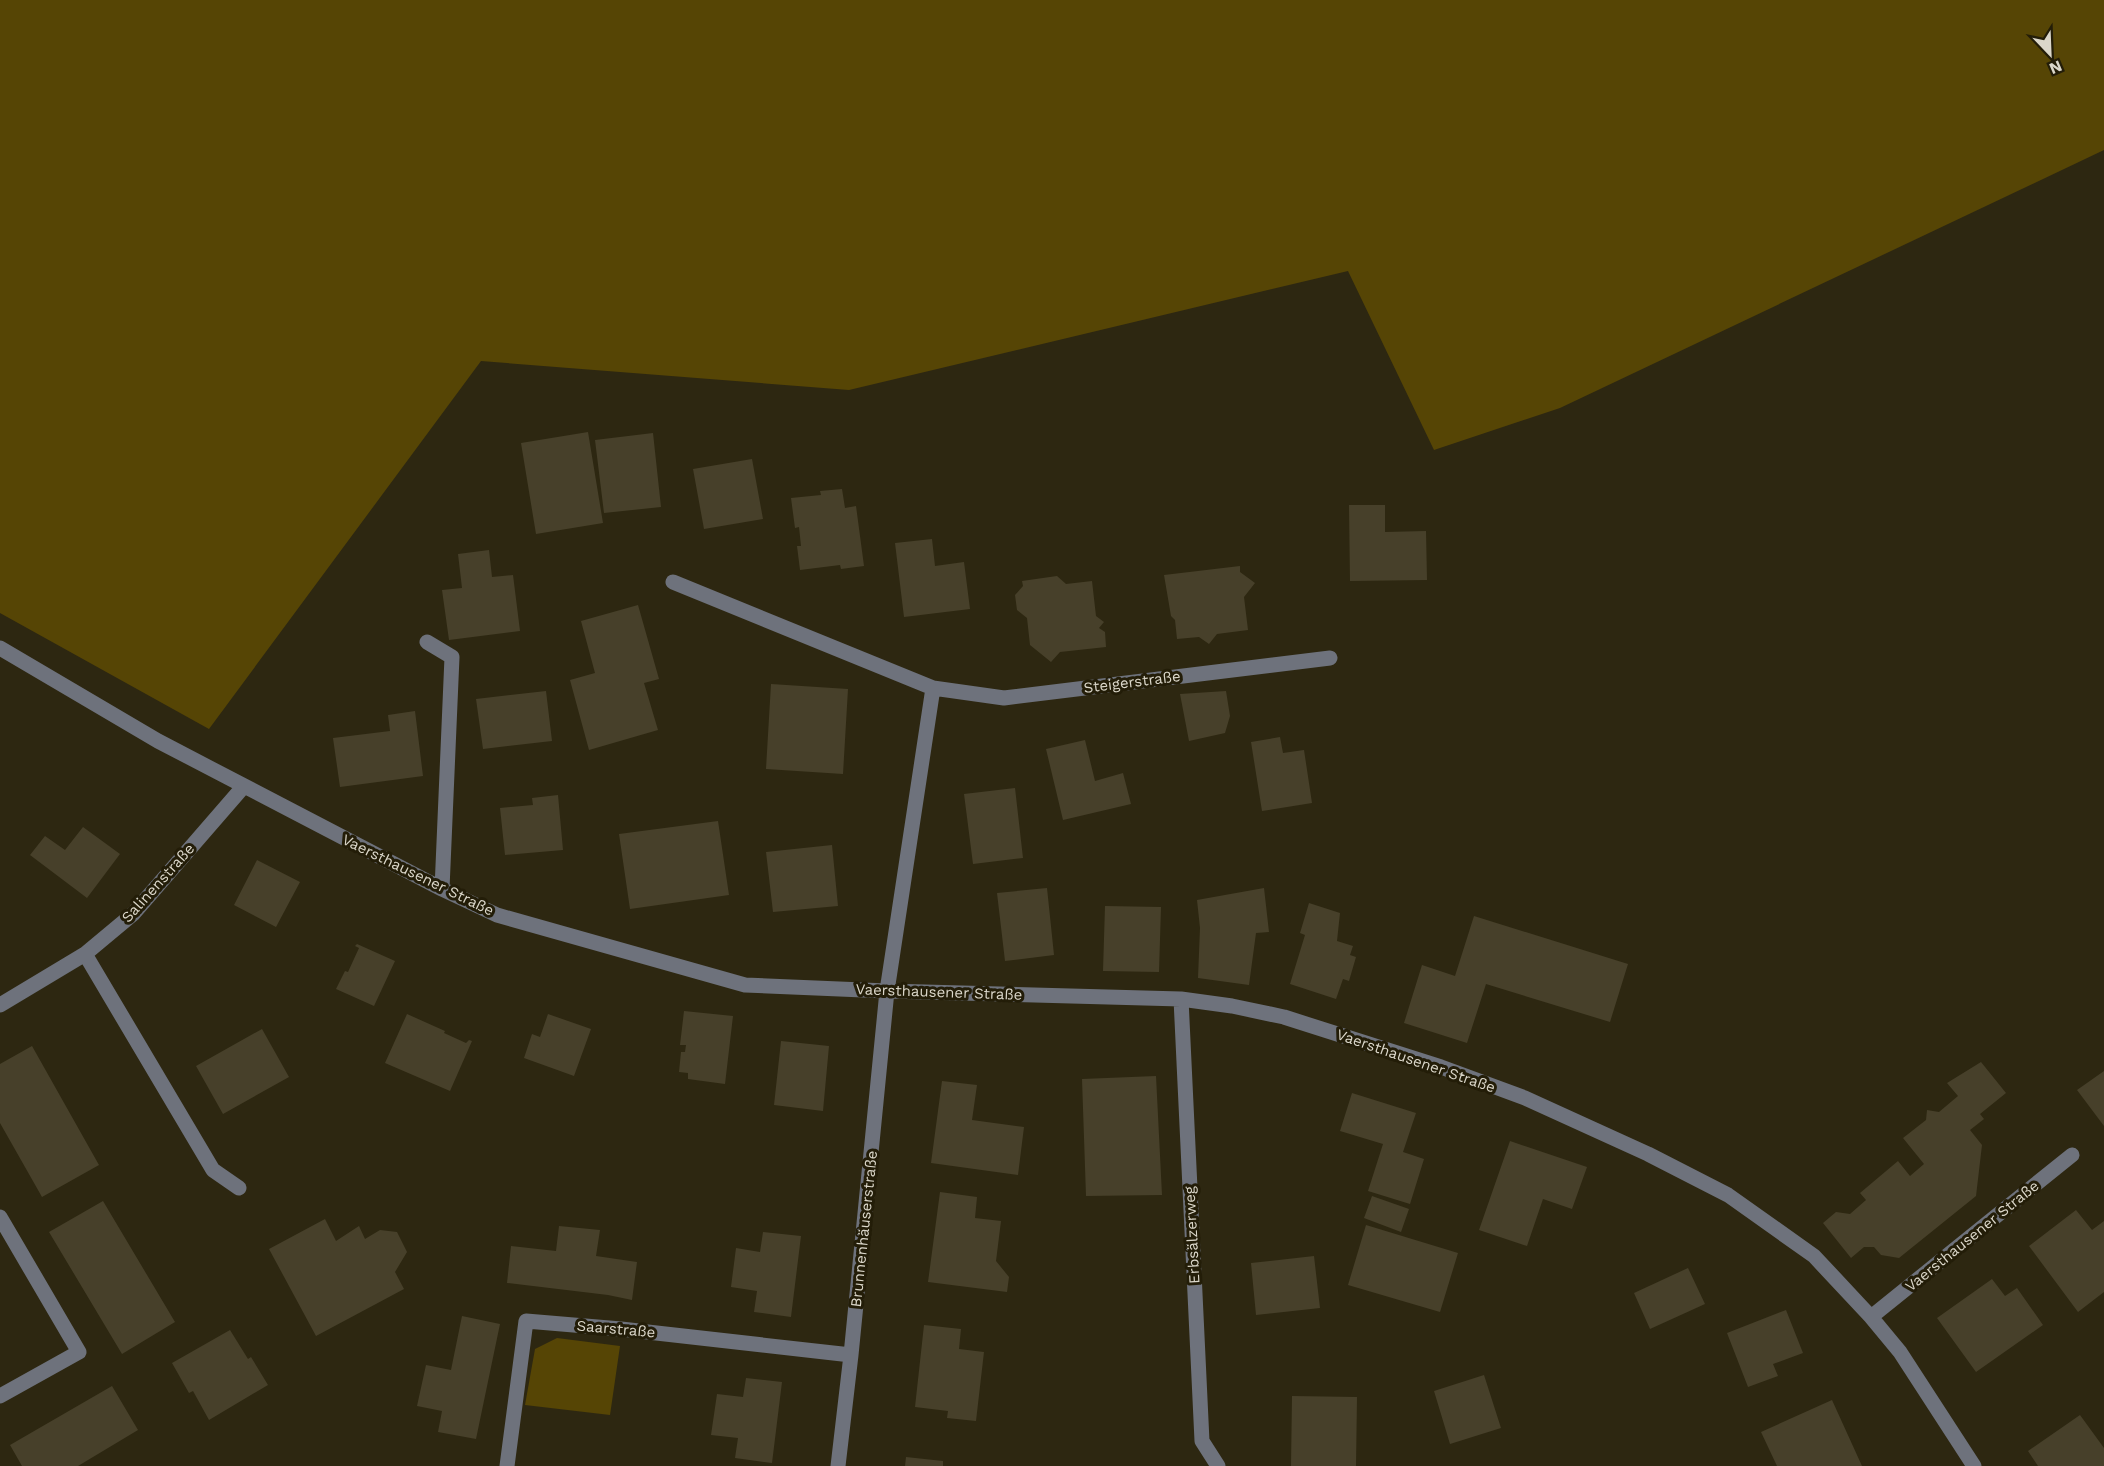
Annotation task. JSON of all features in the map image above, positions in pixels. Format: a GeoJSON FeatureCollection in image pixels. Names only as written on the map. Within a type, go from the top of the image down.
{"type":"FeatureCollection","features":[{"type":"Feature","properties":{"kind":"street","name":"Steigerstraße"},"geometry":{"type":"LineString","coordinates":[[673,582],[933,688],[1005,698],[1330,658]]}},
{"type":"Feature","properties":{"kind":"street"},"geometry":{"type":"LineString","coordinates":[[427,642],[452,657],[442,889]]}},
{"type":"Feature","properties":{"kind":"street","name":"Vaersthausener Straße"},"geometry":{"type":"LineString","coordinates":[[0,648],[158,741],[442,889],[497,915],[745,985],[1181,999],[1232,1006],[1284,1017],[1441,1067],[1526,1098],[1648,1154],[1728,1195],[1814,1256],[1900,1352],[1974,1466]]}},
{"type":"Feature","properties":{"kind":"street"},"geometry":{"type":"LineString","coordinates":[[887,991],[933,688]]}},
{"type":"Feature","properties":{"kind":"street","name":"Salinenstraße"},"geometry":{"type":"LineString","coordinates":[[0,1005],[85,954],[134,914],[244,786]]}},
{"type":"Feature","properties":{"kind":"street"},"geometry":{"type":"LineString","coordinates":[[85,954],[213,1170],[239,1188]]}},
{"type":"Feature","properties":{"kind":"street","name":"Brunnenhäuserstraße"},"geometry":{"type":"LineString","coordinates":[[838,1466],[887,991]]}},
{"type":"Feature","properties":{"kind":"street","name":"Erbsälzerweg"},"geometry":{"type":"LineString","coordinates":[[1181,999],[1202,1441],[1218,1466]]}},
{"type":"Feature","properties":{"kind":"street","name":"Vaersthausener Straße"},"geometry":{"type":"LineString","coordinates":[[1871,1317],[2072,1155]]}},
{"type":"Feature","properties":{"kind":"street"},"geometry":{"type":"LineString","coordinates":[[0,1217],[79,1352],[0,1396]]}},
{"type":"Feature","properties":{"kind":"street","name":"Saarstraße"},"geometry":{"type":"LineString","coordinates":[[507,1466],[526,1321],[621,1329],[851,1355]]}},
{"type":"Feature","properties":{"kind":"shaded area"},"geometry":{"type":"Polygon","coordinates":[[[0,0],[2104,0],[2104,150],[1560,408],[1434,450],[1348,271],[849,390],[481,361],[209,729],[0,613],[0,0]]]}},
{"type":"Feature","properties":{"kind":"shaded area"},"geometry":{"type":"Polygon","coordinates":[[[557,1338],[620,1346],[610,1415],[525,1405],[535,1349],[557,1338]]]}},
{"type":"Feature","properties":{"kind":"building"},"geometry":{"type":"Polygon","coordinates":[[[588,432],[603,523],[536,534],[521,443],[588,432]]]}},
{"type":"Feature","properties":{"kind":"building"},"geometry":{"type":"Polygon","coordinates":[[[653,433],[661,507],[604,513],[595,440],[653,433]]]}},
{"type":"Feature","properties":{"kind":"building"},"geometry":{"type":"Polygon","coordinates":[[[752,459],[763,519],[704,529],[693,469],[752,459]]]}},
{"type":"Feature","properties":{"kind":"building"},"geometry":{"type":"Polygon","coordinates":[[[842,489],[845,508],[856,506],[864,566],[841,569],[840,565],[800,570],[797,546],[801,546],[799,527],[795,528],[791,498],[821,495],[820,491],[842,489]]]}},
{"type":"Feature","properties":{"kind":"building"},"geometry":{"type":"Polygon","coordinates":[[[1349,505],[1385,505],[1385,532],[1426,531],[1427,580],[1350,581],[1349,505]]]}},
{"type":"Feature","properties":{"kind":"building"},"geometry":{"type":"Polygon","coordinates":[[[932,539],[935,566],[964,562],[970,609],[904,617],[895,543],[932,539]]]}},
{"type":"Feature","properties":{"kind":"building"},"geometry":{"type":"Polygon","coordinates":[[[489,550],[492,577],[513,575],[520,631],[449,640],[442,590],[462,588],[458,554],[489,550]]]}},
{"type":"Feature","properties":{"kind":"building"},"geometry":{"type":"Polygon","coordinates":[[[1240,566],[1240,572],[1255,583],[1244,597],[1248,630],[1217,634],[1209,644],[1199,637],[1177,639],[1175,620],[1171,616],[1164,575],[1240,566]]]}},
{"type":"Feature","properties":{"kind":"building"},"geometry":{"type":"Polygon","coordinates":[[[1057,576],[1066,584],[1092,581],[1096,616],[1104,622],[1099,628],[1105,632],[1106,647],[1060,652],[1051,662],[1030,645],[1027,618],[1017,610],[1015,595],[1023,586],[1022,581],[1057,576]]]}},
{"type":"Feature","properties":{"kind":"building"},"geometry":{"type":"Polygon","coordinates":[[[638,605],[659,679],[644,683],[658,730],[589,750],[570,680],[595,673],[581,621],[638,605]]]}},
{"type":"Feature","properties":{"kind":"building"},"geometry":{"type":"Polygon","coordinates":[[[771,684],[848,689],[843,774],[766,769],[771,684]]]}},
{"type":"Feature","properties":{"kind":"building"},"geometry":{"type":"Polygon","coordinates":[[[546,691],[552,741],[483,749],[476,699],[546,691]]]}},
{"type":"Feature","properties":{"kind":"building"},"geometry":{"type":"Polygon","coordinates":[[[1226,691],[1230,716],[1225,733],[1189,741],[1180,694],[1226,691]]]}},
{"type":"Feature","properties":{"kind":"building"},"geometry":{"type":"Polygon","coordinates":[[[415,711],[423,776],[340,787],[333,738],[390,731],[388,715],[415,711]]]}},
{"type":"Feature","properties":{"kind":"building"},"geometry":{"type":"Polygon","coordinates":[[[1280,737],[1283,753],[1304,750],[1312,803],[1262,811],[1251,742],[1280,737]]]}},
{"type":"Feature","properties":{"kind":"building"},"geometry":{"type":"Polygon","coordinates":[[[1085,740],[1095,781],[1123,773],[1131,804],[1063,820],[1046,749],[1085,740]]]}},
{"type":"Feature","properties":{"kind":"building"},"geometry":{"type":"Polygon","coordinates":[[[1015,788],[1023,858],[973,864],[964,794],[1015,788]]]}},
{"type":"Feature","properties":{"kind":"building"},"geometry":{"type":"Polygon","coordinates":[[[558,795],[563,850],[505,855],[500,808],[533,805],[532,798],[558,795]]]}},
{"type":"Feature","properties":{"kind":"building"},"geometry":{"type":"Polygon","coordinates":[[[718,821],[729,895],[630,909],[619,834],[718,821]]]}},
{"type":"Feature","properties":{"kind":"building"},"geometry":{"type":"Polygon","coordinates":[[[83,827],[120,854],[87,898],[30,855],[45,836],[65,850],[83,827]]]}},
{"type":"Feature","properties":{"kind":"building"},"geometry":{"type":"Polygon","coordinates":[[[832,845],[838,906],[773,912],[766,852],[832,845]]]}},
{"type":"Feature","properties":{"kind":"building"},"geometry":{"type":"Polygon","coordinates":[[[257,860],[300,882],[276,927],[234,905],[257,860]]]}},
{"type":"Feature","properties":{"kind":"building"},"geometry":{"type":"Polygon","coordinates":[[[1047,888],[1054,955],[1005,961],[997,893],[1047,888]]]}},
{"type":"Feature","properties":{"kind":"building"},"geometry":{"type":"Polygon","coordinates":[[[1264,888],[1269,932],[1256,933],[1249,985],[1198,978],[1200,928],[1197,900],[1264,888]]]}},
{"type":"Feature","properties":{"kind":"building"},"geometry":{"type":"Polygon","coordinates":[[[1309,903],[1340,913],[1337,941],[1353,946],[1350,955],[1356,957],[1349,981],[1343,979],[1336,999],[1290,984],[1305,935],[1300,933],[1309,903]]]}},
{"type":"Feature","properties":{"kind":"building"},"geometry":{"type":"Polygon","coordinates":[[[1105,906],[1161,907],[1159,972],[1103,971],[1105,906]]]}},
{"type":"Feature","properties":{"kind":"building"},"geometry":{"type":"Polygon","coordinates":[[[1474,916],[1628,964],[1610,1022],[1486,984],[1467,1043],[1404,1023],[1422,965],[1455,976],[1474,916]]]}},
{"type":"Feature","properties":{"kind":"building"},"geometry":{"type":"Polygon","coordinates":[[[357,944],[395,961],[374,1006],[336,989],[345,971],[348,972],[359,948],[355,946],[357,944]]]}},
{"type":"Feature","properties":{"kind":"building"},"geometry":{"type":"Polygon","coordinates":[[[684,1011],[733,1016],[725,1084],[688,1079],[688,1073],[679,1072],[681,1052],[685,1052],[686,1045],[680,1045],[684,1011]]]}},
{"type":"Feature","properties":{"kind":"building"},"geometry":{"type":"Polygon","coordinates":[[[407,1014],[466,1043],[469,1040],[472,1041],[450,1091],[385,1063],[407,1014]]]}},
{"type":"Feature","properties":{"kind":"building"},"geometry":{"type":"Polygon","coordinates":[[[548,1014],[591,1029],[574,1076],[524,1058],[532,1034],[540,1037],[548,1014]]]}},
{"type":"Feature","properties":{"kind":"building"},"geometry":{"type":"Polygon","coordinates":[[[262,1029],[289,1077],[223,1114],[196,1066],[262,1029]]]}},
{"type":"Feature","properties":{"kind":"building"},"geometry":{"type":"Polygon","coordinates":[[[781,1041],[829,1046],[823,1111],[774,1105],[781,1041]]]}},
{"type":"Feature","properties":{"kind":"building"},"geometry":{"type":"Polygon","coordinates":[[[32,1046],[99,1165],[42,1197],[0,1123],[0,1064],[32,1046]]]}},
{"type":"Feature","properties":{"kind":"building"},"geometry":{"type":"Polygon","coordinates":[[[1981,1062],[2006,1093],[1980,1114],[1984,1119],[1970,1130],[1982,1145],[1976,1196],[1899,1258],[1881,1255],[1874,1247],[1864,1247],[1851,1258],[1823,1223],[1836,1212],[1850,1214],[1866,1200],[1860,1193],[1898,1161],[1910,1176],[1924,1164],[1903,1138],[1926,1120],[1927,1110],[1939,1112],[1958,1096],[1947,1083],[1981,1062]]]}},
{"type":"Feature","properties":{"kind":"building"},"geometry":{"type":"Polygon","coordinates":[[[2104,1071],[2104,1126],[2077,1090],[2104,1071]]]}},
{"type":"Feature","properties":{"kind":"building"},"geometry":{"type":"Polygon","coordinates":[[[1156,1076],[1162,1195],[1086,1196],[1082,1079],[1156,1076]]]}},
{"type":"Feature","properties":{"kind":"building"},"geometry":{"type":"Polygon","coordinates":[[[942,1081],[977,1085],[972,1120],[1024,1127],[1018,1175],[931,1163],[942,1081]]]}},
{"type":"Feature","properties":{"kind":"building"},"geometry":{"type":"Polygon","coordinates":[[[1352,1093],[1416,1113],[1403,1152],[1424,1159],[1410,1204],[1368,1191],[1383,1144],[1340,1131],[1352,1093]]]}},
{"type":"Feature","properties":{"kind":"building"},"geometry":{"type":"Polygon","coordinates":[[[1510,1141],[1587,1167],[1572,1209],[1543,1199],[1527,1246],[1479,1230],[1510,1141]]]}},
{"type":"Feature","properties":{"kind":"building"},"geometry":{"type":"Polygon","coordinates":[[[940,1192],[977,1197],[975,1218],[1001,1221],[996,1261],[1009,1277],[1007,1292],[928,1282],[940,1192]]]}},
{"type":"Feature","properties":{"kind":"building"},"geometry":{"type":"Polygon","coordinates":[[[1372,1196],[1409,1209],[1401,1232],[1364,1218],[1372,1196]]]}},
{"type":"Feature","properties":{"kind":"building"},"geometry":{"type":"Polygon","coordinates":[[[103,1201],[175,1322],[122,1354],[49,1232],[103,1201]]]}},
{"type":"Feature","properties":{"kind":"building"},"geometry":{"type":"Polygon","coordinates":[[[2076,1210],[2092,1230],[2104,1221],[2104,1292],[2078,1312],[2029,1246],[2076,1210]]]}},
{"type":"Feature","properties":{"kind":"building"},"geometry":{"type":"Polygon","coordinates":[[[325,1219],[336,1241],[359,1226],[365,1239],[380,1230],[397,1232],[407,1252],[395,1272],[404,1289],[316,1336],[269,1249],[325,1219]]]}},
{"type":"Feature","properties":{"kind":"building"},"geometry":{"type":"Polygon","coordinates":[[[1366,1225],[1458,1253],[1440,1312],[1348,1285],[1366,1225]]]}},
{"type":"Feature","properties":{"kind":"building"},"geometry":{"type":"Polygon","coordinates":[[[559,1226],[600,1230],[596,1256],[637,1262],[632,1300],[507,1283],[511,1246],[556,1251],[559,1226]]]}},
{"type":"Feature","properties":{"kind":"building"},"geometry":{"type":"Polygon","coordinates":[[[763,1232],[801,1236],[791,1317],[754,1312],[757,1291],[731,1287],[736,1248],[760,1252],[763,1232]]]}},
{"type":"Feature","properties":{"kind":"building"},"geometry":{"type":"Polygon","coordinates":[[[1314,1256],[1320,1308],[1256,1315],[1251,1263],[1314,1256]]]}},
{"type":"Feature","properties":{"kind":"building"},"geometry":{"type":"Polygon","coordinates":[[[1688,1268],[1705,1304],[1650,1329],[1634,1293],[1688,1268]]]}},
{"type":"Feature","properties":{"kind":"building"},"geometry":{"type":"Polygon","coordinates":[[[1992,1279],[2005,1296],[2017,1288],[2043,1325],[1976,1372],[1937,1318],[1992,1279]]]}},
{"type":"Feature","properties":{"kind":"building"},"geometry":{"type":"Polygon","coordinates":[[[1786,1310],[1803,1353],[1773,1364],[1778,1376],[1748,1387],[1727,1333],[1786,1310]]]}},
{"type":"Feature","properties":{"kind":"building"},"geometry":{"type":"Polygon","coordinates":[[[462,1316],[500,1324],[476,1439],[438,1432],[442,1411],[417,1406],[426,1365],[451,1370],[462,1316]]]}},
{"type":"Feature","properties":{"kind":"building"},"geometry":{"type":"Polygon","coordinates":[[[924,1325],[961,1329],[959,1349],[984,1352],[976,1421],[947,1418],[948,1411],[915,1407],[924,1325]]]}},
{"type":"Feature","properties":{"kind":"building"},"geometry":{"type":"Polygon","coordinates":[[[230,1330],[248,1359],[251,1357],[268,1385],[209,1420],[193,1391],[189,1393],[172,1363],[230,1330]]]}},
{"type":"Feature","properties":{"kind":"building"},"geometry":{"type":"Polygon","coordinates":[[[1484,1375],[1501,1428],[1450,1444],[1434,1391],[1484,1375]]]}},
{"type":"Feature","properties":{"kind":"building"},"geometry":{"type":"Polygon","coordinates":[[[746,1378],[782,1382],[772,1463],[735,1458],[738,1438],[711,1435],[717,1394],[743,1397],[746,1378]]]}},
{"type":"Feature","properties":{"kind":"building"},"geometry":{"type":"Polygon","coordinates":[[[112,1386],[138,1430],[78,1466],[22,1466],[10,1445],[112,1386]]]}},
{"type":"Feature","properties":{"kind":"building"},"geometry":{"type":"Polygon","coordinates":[[[1292,1396],[1357,1397],[1356,1466],[1291,1466],[1292,1396]]]}},
{"type":"Feature","properties":{"kind":"building"},"geometry":{"type":"Polygon","coordinates":[[[1832,1400],[1862,1466],[1777,1466],[1761,1432],[1832,1400]]]}},
{"type":"Feature","properties":{"kind":"building"},"geometry":{"type":"Polygon","coordinates":[[[2080,1415],[2104,1448],[2104,1466],[2038,1466],[2028,1451],[2080,1415]]]}},
{"type":"Feature","properties":{"kind":"building"},"geometry":{"type":"Polygon","coordinates":[[[906,1457],[943,1461],[943,1466],[905,1466],[906,1457]]]}}]}
